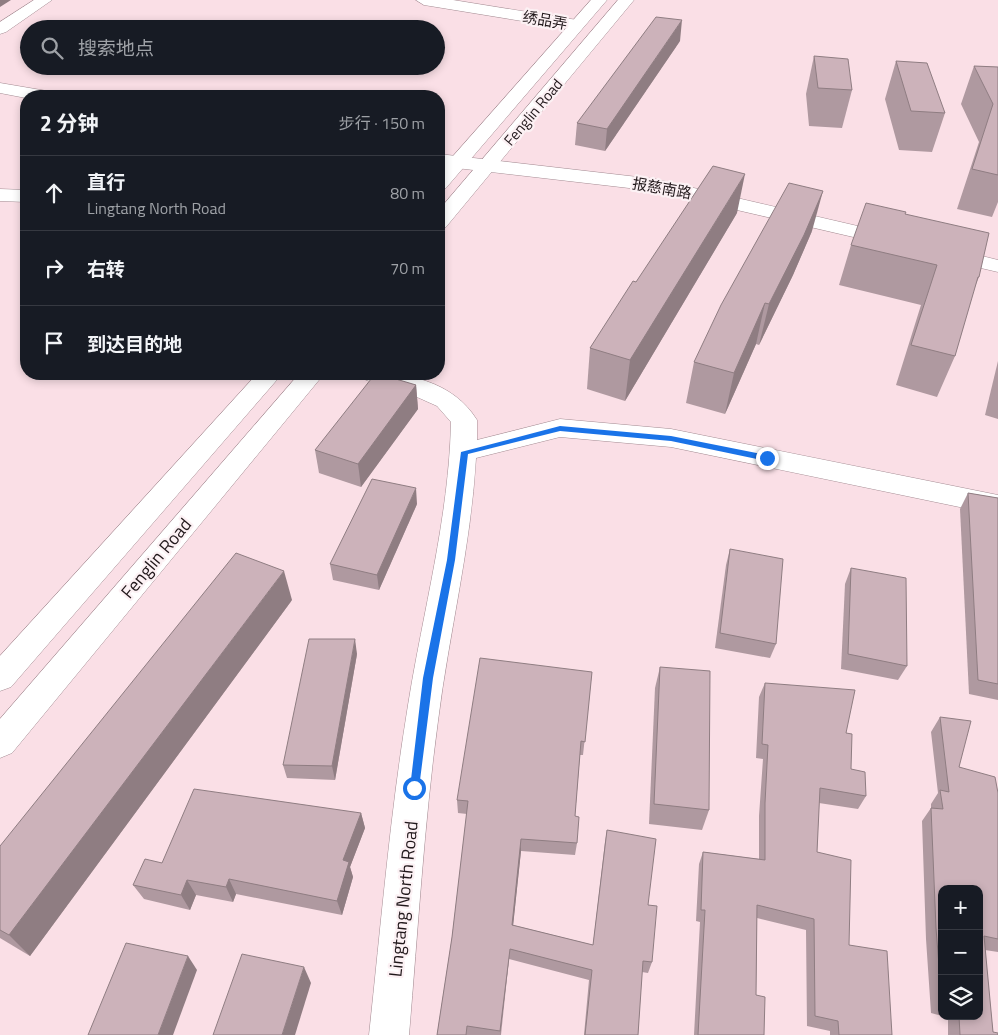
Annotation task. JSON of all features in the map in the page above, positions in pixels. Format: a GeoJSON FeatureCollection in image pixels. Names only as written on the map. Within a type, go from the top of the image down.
{"type":"FeatureCollection","features":[{"type":"Feature","properties":{"kind":"main road"},"geometry":{"type":"LineString","coordinates":[[0,29],[44,0]]}},
{"type":"Feature","properties":{"kind":"main road","name":"绣品弄"},"geometry":{"type":"LineString","coordinates":[[424,0],[577,25]]}},
{"type":"Feature","properties":{"kind":"main road","name":"Fenglin Road"},"geometry":{"type":"LineString","coordinates":[[445,177],[599,0]]}},
{"type":"Feature","properties":{"kind":"main road","name":"Fenglin Road"},"geometry":{"type":"LineString","coordinates":[[445,216],[626,0]]}},
{"type":"Feature","properties":{"kind":"main road"},"geometry":{"type":"LineString","coordinates":[[0,88],[20,91]]}},
{"type":"Feature","properties":{"kind":"main road","name":"报慈南路"},"geometry":{"type":"LineString","coordinates":[[445,161],[488,164],[539,173],[655,185],[998,266]]}},
{"type":"Feature","properties":{"kind":"main road"},"geometry":{"type":"LineString","coordinates":[[0,195],[20,196]]}},
{"type":"Feature","properties":{"kind":"main road","name":"Fenglin Road"},"geometry":{"type":"LineString","coordinates":[[0,678],[265,380]]}},
{"type":"Feature","properties":{"kind":"main road","name":"Fenglin Road"},"geometry":{"type":"LineString","coordinates":[[0,743],[307,380]]}},
{"type":"Feature","properties":{"kind":"main road","name":"Lingtang North Road"},"geometry":{"type":"LineString","coordinates":[[389,1035],[428,678],[451,560],[465,452],[464,420],[446,400],[397,380]]}},
{"type":"Feature","properties":{"kind":"main road"},"geometry":{"type":"LineString","coordinates":[[465,452],[560,428],[671,438],[998,505]]}},
{"type":"Feature","properties":{"kind":"building"},"geometry":{"type":"Polygon","coordinates":[[[656,17],[682,20],[607,129],[577,123],[656,17]]]}},
{"type":"Feature","properties":{"kind":"building"},"geometry":{"type":"Polygon","coordinates":[[[814,56],[848,59],[852,90],[818,88],[814,56]]]}},
{"type":"Feature","properties":{"kind":"building"},"geometry":{"type":"Polygon","coordinates":[[[896,61],[927,63],[945,113],[911,111],[896,61]]]}},
{"type":"Feature","properties":{"kind":"building"},"geometry":{"type":"Polygon","coordinates":[[[974,66],[998,67],[998,175],[972,169],[993,104],[974,66]]]}},
{"type":"Feature","properties":{"kind":"building"},"geometry":{"type":"Polygon","coordinates":[[[713,166],[745,174],[630,360],[590,348],[633,281],[636,282],[713,166]]]}},
{"type":"Feature","properties":{"kind":"building"},"geometry":{"type":"Polygon","coordinates":[[[789,183],[823,191],[804,235],[769,304],[765,303],[734,373],[694,362],[721,305],[789,183]]]}},
{"type":"Feature","properties":{"kind":"building"},"geometry":{"type":"Polygon","coordinates":[[[866,203],[989,233],[979,277],[955,356],[911,345],[937,265],[851,245],[866,203]]]}},
{"type":"Feature","properties":{"kind":"building"},"geometry":{"type":"Polygon","coordinates":[[[370,380],[399,380],[416,385],[358,464],[315,450],[370,380]]]}},
{"type":"Feature","properties":{"kind":"building"},"geometry":{"type":"Polygon","coordinates":[[[372,479],[416,488],[377,575],[330,564],[372,479]]]}},
{"type":"Feature","properties":{"kind":"building"},"geometry":{"type":"Polygon","coordinates":[[[968,493],[998,498],[998,684],[978,680],[968,493]]]}},
{"type":"Feature","properties":{"kind":"building"},"geometry":{"type":"Polygon","coordinates":[[[730,549],[783,559],[776,644],[720,633],[730,549]]]}},
{"type":"Feature","properties":{"kind":"building"},"geometry":{"type":"Polygon","coordinates":[[[236,553],[284,571],[9,935],[0,930],[0,846],[236,553]]]}},
{"type":"Feature","properties":{"kind":"building"},"geometry":{"type":"Polygon","coordinates":[[[851,568],[906,578],[907,666],[848,654],[851,568]]]}},
{"type":"Feature","properties":{"kind":"building"},"geometry":{"type":"Polygon","coordinates":[[[309,639],[355,639],[332,766],[283,765],[309,639]]]}},
{"type":"Feature","properties":{"kind":"building"},"geometry":{"type":"Polygon","coordinates":[[[480,658],[592,672],[585,742],[581,741],[575,816],[579,817],[577,843],[521,839],[512,925],[593,945],[607,830],[656,839],[648,905],[657,906],[652,962],[643,961],[638,1035],[585,1035],[592,970],[510,949],[500,1031],[467,1026],[466,1035],[437,1035],[452,937],[468,801],[457,800],[480,658]]]}},
{"type":"Feature","properties":{"kind":"building"},"geometry":{"type":"Polygon","coordinates":[[[660,667],[710,671],[709,810],[654,804],[660,667]]]}},
{"type":"Feature","properties":{"kind":"building"},"geometry":{"type":"Polygon","coordinates":[[[765,683],[855,690],[846,733],[852,734],[851,769],[865,772],[866,796],[820,788],[817,852],[851,860],[849,945],[887,951],[892,1035],[839,1035],[838,1021],[815,1016],[814,919],[757,905],[756,995],[765,997],[764,1035],[698,1035],[705,910],[701,910],[703,852],[765,860],[768,745],[762,744],[765,683]]]}},
{"type":"Feature","properties":{"kind":"building"},"geometry":{"type":"Polygon","coordinates":[[[940,717],[971,721],[959,767],[995,777],[998,793],[998,939],[984,936],[993,1032],[998,1033],[998,1035],[960,1035],[959,1020],[983,1020],[983,885],[938,885],[938,953],[931,808],[943,809],[940,790],[949,792],[940,717]]]}},
{"type":"Feature","properties":{"kind":"building"},"geometry":{"type":"Polygon","coordinates":[[[194,789],[361,813],[343,860],[349,862],[337,901],[229,879],[226,887],[187,880],[181,895],[133,885],[145,859],[162,863],[194,789]]]}},
{"type":"Feature","properties":{"kind":"building"},"geometry":{"type":"Polygon","coordinates":[[[126,943],[188,956],[158,1035],[88,1035],[126,943]]]}},
{"type":"Feature","properties":{"kind":"building"},"geometry":{"type":"Polygon","coordinates":[[[242,954],[304,967],[282,1035],[213,1035],[242,954]]]}},
{"type":"Feature","properties":{"kind":"route"},"geometry":{"type":"LineString","coordinates":[[414,788],[428,678],[451,560],[465,452],[560,428],[671,438],[767,458]]}}]}
